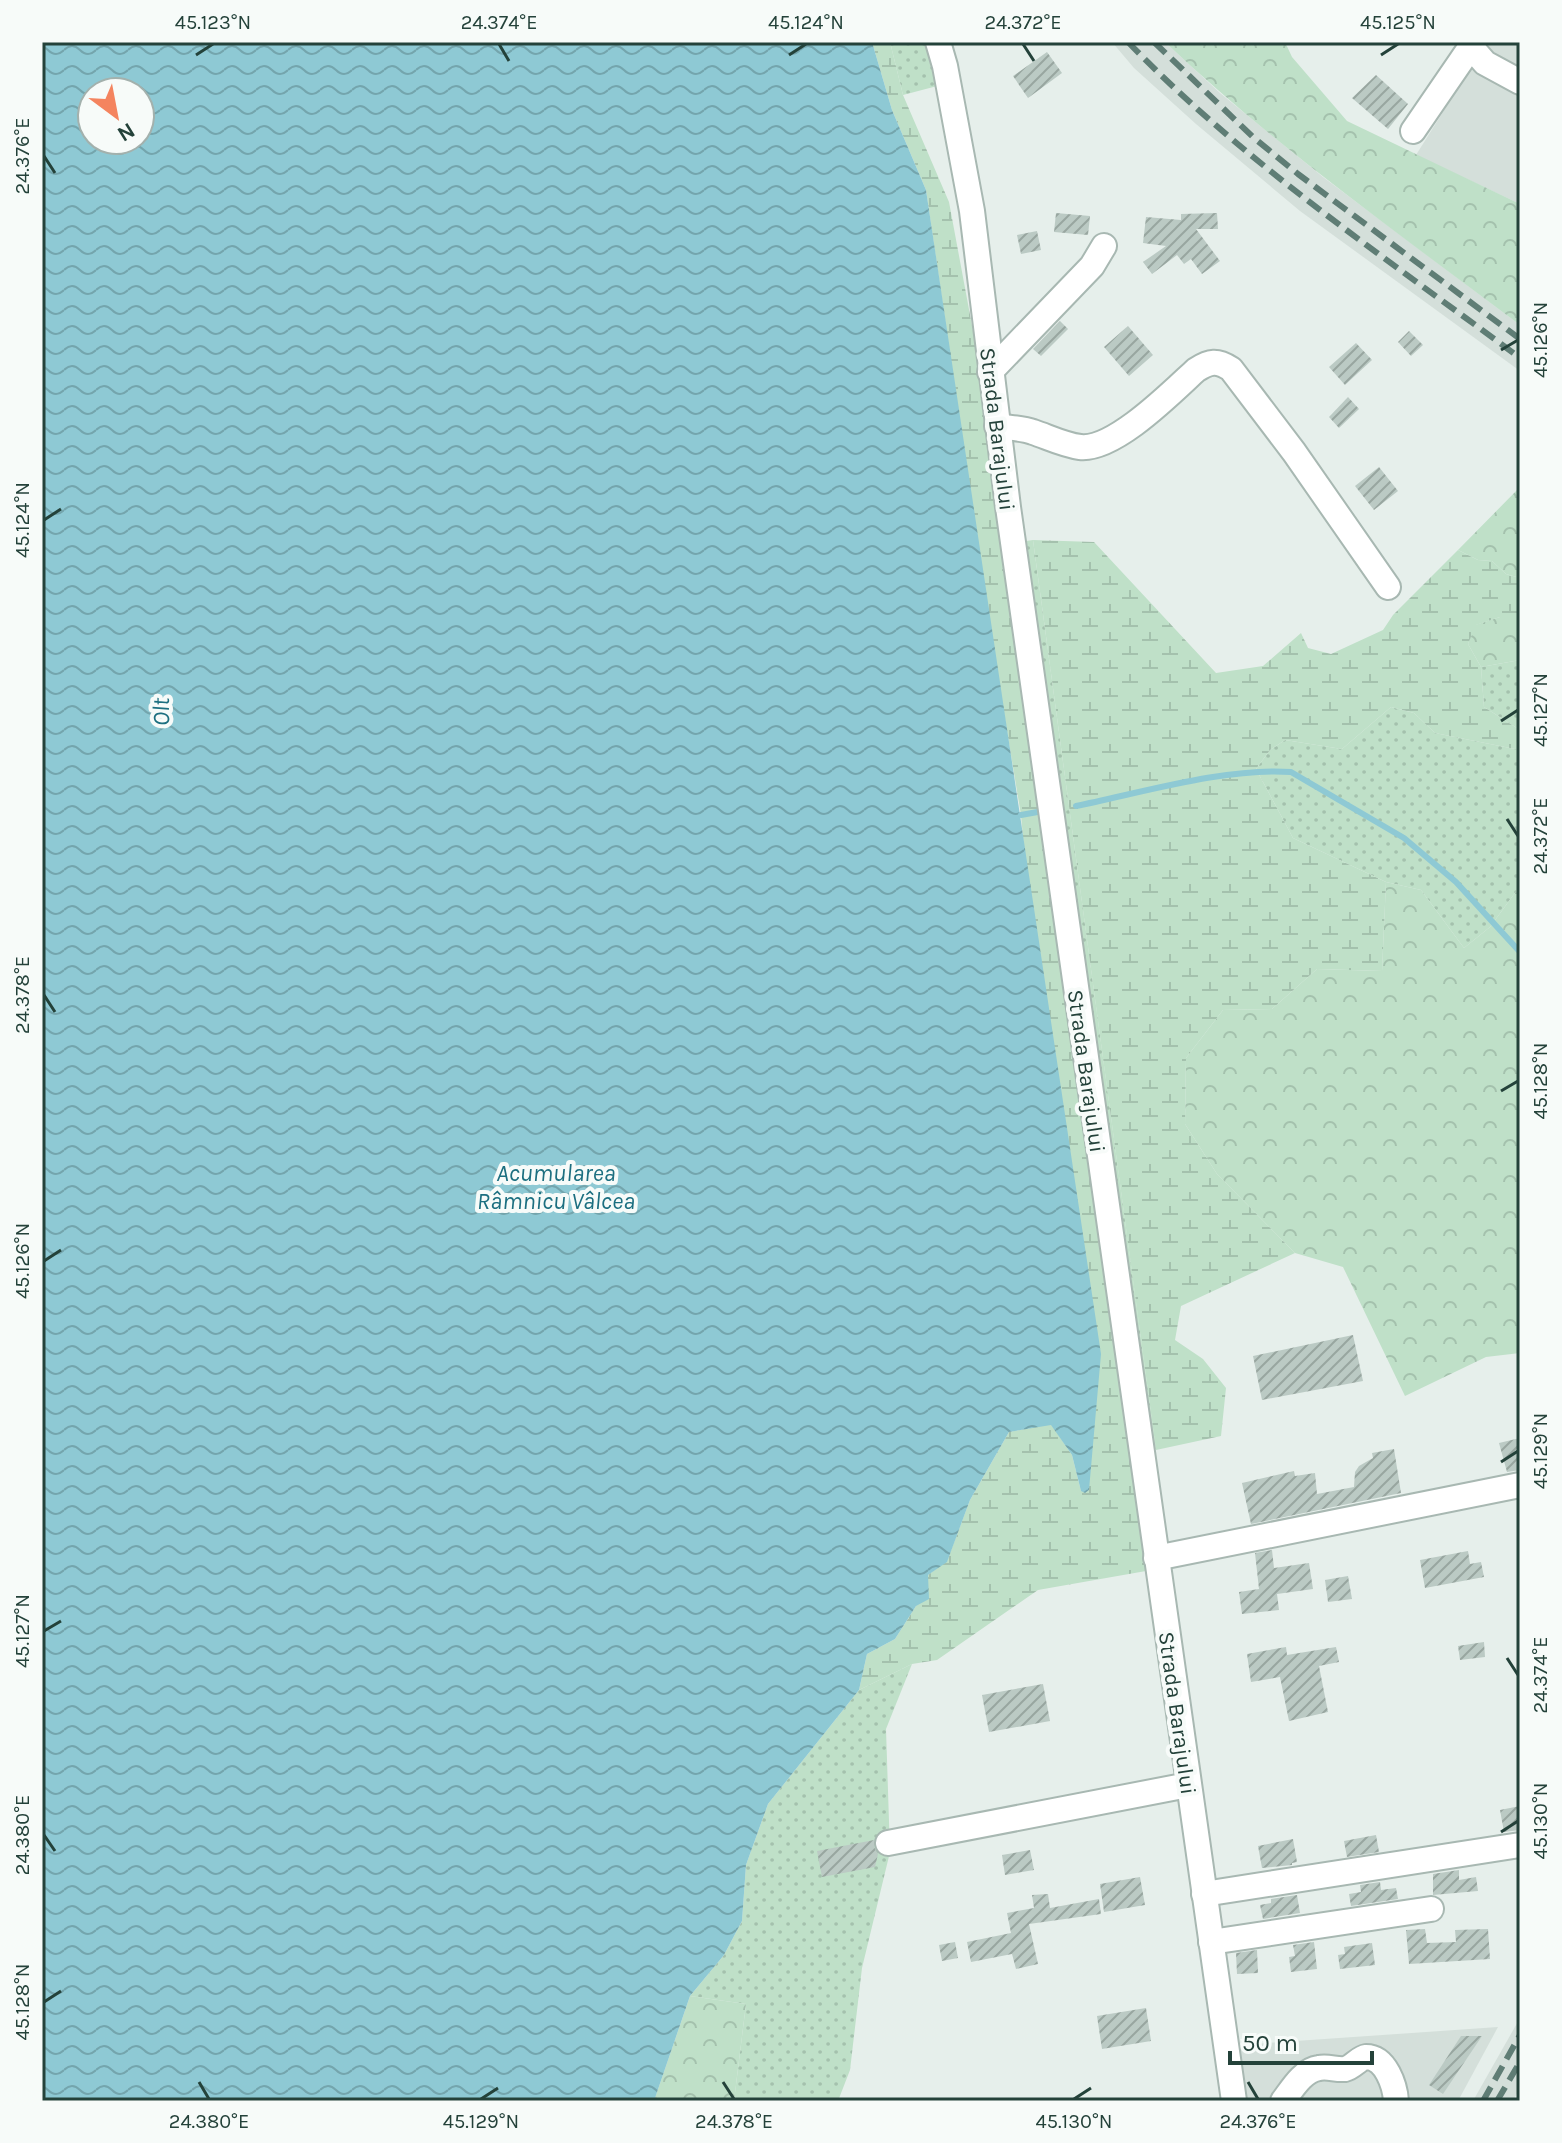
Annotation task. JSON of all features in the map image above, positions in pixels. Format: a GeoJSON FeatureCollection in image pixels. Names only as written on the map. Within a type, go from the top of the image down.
{"type":"FeatureCollection","features":[{"type":"Feature","properties":{"kind":"street","name":"Strada Barajului"},"geometry":{"type":"LineString","coordinates":[[938,42],[972,211],[997,426],[1234,2101]]}},
{"type":"Feature","properties":{"kind":"street"},"geometry":{"type":"LineString","coordinates":[[1413,131],[1472,45],[1485,63],[1520,82]]}},
{"type":"Feature","properties":{"kind":"street"},"geometry":{"type":"LineString","coordinates":[[990,372],[1092,266],[1104,246]]}},
{"type":"Feature","properties":{"kind":"street"},"geometry":{"type":"LineString","coordinates":[[997,426],[1031,431],[1073,445],[1090,447],[1131,426],[1196,370],[1207,363],[1221,363],[1231,369],[1294,452],[1388,587]]}},
{"type":"Feature","properties":{"kind":"street"},"geometry":{"type":"LineString","coordinates":[[1156,1558],[1520,1485]]}},
{"type":"Feature","properties":{"kind":"street"},"geometry":{"type":"LineString","coordinates":[[888,1843],[1188,1785]]}},
{"type":"Feature","properties":{"kind":"street"},"geometry":{"type":"LineString","coordinates":[[1204,1894],[1520,1845]]}},
{"type":"Feature","properties":{"kind":"street"},"geometry":{"type":"LineString","coordinates":[[1211,1942],[1431,1909]]}},
{"type":"Feature","properties":{"kind":"street"},"geometry":{"type":"LineString","coordinates":[[1283,2101],[1304,2075],[1314,2069],[1339,2070],[1354,2066],[1368,2057],[1387,2071],[1394,2084],[1396,2101]]}},
{"type":"Feature","properties":{"kind":"shaded area"},"geometry":{"type":"Polygon","coordinates":[[[1112,42],[1165,42],[1220,93],[1323,177],[1520,325],[1520,371],[1300,211],[1196,124],[1134,68],[1112,42]]]}},
{"type":"Feature","properties":{"kind":"shaded area"},"geometry":{"type":"Polygon","coordinates":[[[1487,42],[1520,42],[1520,204],[1416,155],[1487,42]]]}},
{"type":"Feature","properties":{"kind":"shaded area"},"geometry":{"type":"Polygon","coordinates":[[[1520,2018],[1520,2088],[1513,2101],[1473,2101],[1520,2018]]]}},
{"type":"Feature","properties":{"kind":"shaded area"},"geometry":{"type":"Polygon","coordinates":[[[1498,2027],[1458,2101],[1246,2101],[1239,2045],[1498,2027]]]}},
{"type":"Feature","properties":{"kind":"green space"},"geometry":{"type":"Polygon","coordinates":[[[872,42],[890,42],[903,95],[949,202],[976,347],[1146,1571],[1038,1590],[937,1660],[912,1664],[859,1690],[867,1654],[895,1639],[916,1606],[928,1575],[947,1561],[970,1500],[1009,1432],[1051,1424],[1072,1455],[1081,1491],[1021,815],[926,190],[892,110],[872,42]]]}},
{"type":"Feature","properties":{"kind":"green space"},"geometry":{"type":"Polygon","coordinates":[[[890,42],[929,42],[941,85],[903,95],[890,42]]]}},
{"type":"Feature","properties":{"kind":"green space"},"geometry":{"type":"Polygon","coordinates":[[[1165,42],[1285,42],[1292,57],[1347,121],[1520,204],[1520,325],[1294,153],[1165,42]]]}},
{"type":"Feature","properties":{"kind":"green space"},"geometry":{"type":"Polygon","coordinates":[[[1520,487],[1520,578],[1506,574],[1492,561],[1478,560],[1458,550],[1520,487]]]}},
{"type":"Feature","properties":{"kind":"green space"},"geometry":{"type":"Polygon","coordinates":[[[1033,540],[1156,1449],[1131,1451],[1005,544],[1033,540]]]}},
{"type":"Feature","properties":{"kind":"green space"},"geometry":{"type":"Polygon","coordinates":[[[1033,540],[1094,542],[1216,673],[1263,666],[1301,633],[1308,648],[1331,654],[1383,630],[1393,615],[1458,550],[1478,560],[1492,561],[1506,574],[1520,578],[1520,617],[1500,617],[1476,625],[1468,644],[1481,667],[1484,707],[1520,730],[1520,750],[1435,733],[1414,713],[1391,707],[1342,749],[1285,740],[1270,750],[1256,769],[1293,838],[1386,882],[1382,971],[1317,969],[1272,1009],[1223,1010],[1186,1058],[1185,1124],[1217,1174],[1295,1253],[1181,1306],[1175,1340],[1203,1359],[1226,1388],[1221,1436],[1156,1450],[1033,540]]]}},
{"type":"Feature","properties":{"kind":"green space"},"geometry":{"type":"Polygon","coordinates":[[[1500,617],[1520,617],[1520,660],[1481,667],[1468,644],[1475,625],[1500,617]]]}},
{"type":"Feature","properties":{"kind":"green space"},"geometry":{"type":"Polygon","coordinates":[[[1520,660],[1520,730],[1484,707],[1481,667],[1520,660]]]}},
{"type":"Feature","properties":{"kind":"green space"},"geometry":{"type":"Polygon","coordinates":[[[1391,707],[1414,713],[1435,733],[1520,750],[1520,886],[1490,927],[1464,948],[1421,890],[1386,882],[1293,838],[1256,769],[1270,750],[1285,740],[1342,749],[1391,707]]]}},
{"type":"Feature","properties":{"kind":"green space"},"geometry":{"type":"Polygon","coordinates":[[[1386,882],[1421,890],[1464,948],[1490,927],[1520,886],[1520,1353],[1486,1357],[1405,1396],[1343,1267],[1295,1253],[1217,1174],[1185,1124],[1186,1058],[1223,1010],[1272,1009],[1317,969],[1382,971],[1386,882]]]}},
{"type":"Feature","properties":{"kind":"green space"},"geometry":{"type":"Polygon","coordinates":[[[912,1664],[886,1729],[890,1852],[862,1968],[850,2070],[838,2101],[734,2101],[746,2004],[690,1996],[724,1955],[742,1921],[746,1865],[768,1804],[859,1690],[912,1664]]]}},
{"type":"Feature","properties":{"kind":"green space"},"geometry":{"type":"Polygon","coordinates":[[[690,1996],[746,2004],[734,2101],[654,2101],[690,1996]]]}},
{"type":"Feature","properties":{"kind":"water","name":"Acumularea Râmnicu Vâlcea"},"geometry":{"type":"Polygon","coordinates":[[[42,42],[872,42],[892,110],[926,190],[1101,1354],[1089,1490],[1085,1493],[1081,1491],[1072,1455],[1051,1425],[1009,1432],[970,1500],[947,1562],[928,1575],[929,1599],[916,1606],[895,1639],[867,1654],[859,1690],[768,1804],[746,1865],[742,1921],[724,1955],[690,1996],[654,2101],[42,2101],[42,42]]]}},
{"type":"Feature","properties":{"kind":"building"},"geometry":{"type":"Polygon","coordinates":[[[1047,52],[1062,73],[1028,98],[1013,76],[1047,52]]]}},
{"type":"Feature","properties":{"kind":"building"},"geometry":{"type":"Polygon","coordinates":[[[1376,75],[1408,104],[1388,129],[1352,98],[1376,75]]]}},
{"type":"Feature","properties":{"kind":"building"},"geometry":{"type":"Polygon","coordinates":[[[1056,213],[1090,216],[1088,235],[1054,232],[1056,213]]]}},
{"type":"Feature","properties":{"kind":"building"},"geometry":{"type":"Polygon","coordinates":[[[1217,213],[1218,229],[1196,229],[1220,261],[1202,274],[1191,259],[1184,264],[1177,255],[1152,274],[1143,262],[1166,246],[1143,243],[1146,217],[1181,220],[1181,214],[1217,213]]]}},
{"type":"Feature","properties":{"kind":"building"},"geometry":{"type":"Polygon","coordinates":[[[1037,231],[1041,250],[1021,254],[1017,235],[1037,231]]]}},
{"type":"Feature","properties":{"kind":"building"},"geometry":{"type":"Polygon","coordinates":[[[1060,321],[1068,329],[1041,356],[1033,349],[1060,321]]]}},
{"type":"Feature","properties":{"kind":"building"},"geometry":{"type":"Polygon","coordinates":[[[1128,326],[1153,355],[1129,376],[1104,347],[1128,326]]]}},
{"type":"Feature","properties":{"kind":"building"},"geometry":{"type":"Polygon","coordinates":[[[1409,331],[1423,345],[1411,356],[1398,342],[1409,331]]]}},
{"type":"Feature","properties":{"kind":"building"},"geometry":{"type":"Polygon","coordinates":[[[1356,343],[1372,360],[1345,385],[1329,367],[1356,343]]]}},
{"type":"Feature","properties":{"kind":"building"},"geometry":{"type":"Polygon","coordinates":[[[1348,397],[1359,409],[1339,428],[1329,417],[1348,397]]]}},
{"type":"Feature","properties":{"kind":"building"},"geometry":{"type":"Polygon","coordinates":[[[1379,467],[1398,491],[1374,510],[1355,486],[1379,467]]]}},
{"type":"Feature","properties":{"kind":"building"},"geometry":{"type":"Polygon","coordinates":[[[1353,1335],[1363,1381],[1262,1400],[1253,1356],[1353,1335]]]}},
{"type":"Feature","properties":{"kind":"building"},"geometry":{"type":"Polygon","coordinates":[[[1520,1438],[1520,1470],[1507,1472],[1499,1443],[1520,1438]]]}},
{"type":"Feature","properties":{"kind":"building"},"geometry":{"type":"Polygon","coordinates":[[[1394,1449],[1401,1493],[1251,1524],[1242,1483],[1294,1471],[1295,1476],[1315,1473],[1317,1494],[1354,1487],[1355,1472],[1373,1458],[1372,1453],[1394,1449]]]}},
{"type":"Feature","properties":{"kind":"building"},"geometry":{"type":"Polygon","coordinates":[[[1272,1550],[1274,1568],[1309,1563],[1313,1589],[1277,1594],[1279,1610],[1242,1614],[1239,1592],[1259,1589],[1255,1553],[1272,1550]]]}},
{"type":"Feature","properties":{"kind":"building"},"geometry":{"type":"Polygon","coordinates":[[[1468,1551],[1470,1564],[1481,1562],[1484,1577],[1425,1588],[1420,1560],[1468,1551]]]}},
{"type":"Feature","properties":{"kind":"building"},"geometry":{"type":"Polygon","coordinates":[[[1348,1576],[1352,1599],[1328,1602],[1325,1580],[1348,1576]]]}},
{"type":"Feature","properties":{"kind":"building"},"geometry":{"type":"Polygon","coordinates":[[[1484,1642],[1485,1657],[1460,1660],[1458,1646],[1484,1642]]]}},
{"type":"Feature","properties":{"kind":"building"},"geometry":{"type":"Polygon","coordinates":[[[1286,1647],[1287,1655],[1336,1647],[1339,1662],[1319,1666],[1328,1712],[1289,1721],[1280,1677],[1251,1682],[1247,1654],[1286,1647]]]}},
{"type":"Feature","properties":{"kind":"building"},"geometry":{"type":"Polygon","coordinates":[[[1043,1684],[1050,1721],[989,1732],[982,1695],[1043,1684]]]}},
{"type":"Feature","properties":{"kind":"building"},"geometry":{"type":"Polygon","coordinates":[[[1520,1806],[1520,1830],[1504,1832],[1500,1810],[1520,1806]]]}},
{"type":"Feature","properties":{"kind":"building"},"geometry":{"type":"Polygon","coordinates":[[[1376,1835],[1379,1852],[1347,1857],[1344,1841],[1376,1835]]]}},
{"type":"Feature","properties":{"kind":"building"},"geometry":{"type":"Polygon","coordinates":[[[1293,1839],[1297,1862],[1262,1868],[1258,1846],[1293,1839]]]}},
{"type":"Feature","properties":{"kind":"building"},"geometry":{"type":"Polygon","coordinates":[[[874,1840],[878,1854],[875,1867],[822,1877],[817,1851],[874,1840]]]}},
{"type":"Feature","properties":{"kind":"building"},"geometry":{"type":"Polygon","coordinates":[[[1030,1850],[1034,1870],[1005,1875],[1002,1855],[1030,1850]]]}},
{"type":"Feature","properties":{"kind":"building"},"geometry":{"type":"Polygon","coordinates":[[[1459,1870],[1459,1880],[1476,1877],[1478,1891],[1433,1895],[1433,1874],[1459,1870]]]}},
{"type":"Feature","properties":{"kind":"building"},"geometry":{"type":"Polygon","coordinates":[[[1140,1877],[1145,1905],[1104,1912],[1100,1884],[1140,1877]]]}},
{"type":"Feature","properties":{"kind":"building"},"geometry":{"type":"Polygon","coordinates":[[[1380,1882],[1381,1890],[1396,1888],[1398,1899],[1351,1906],[1349,1894],[1361,1892],[1360,1885],[1380,1882]]]}},
{"type":"Feature","properties":{"kind":"building"},"geometry":{"type":"Polygon","coordinates":[[[1048,1894],[1050,1908],[1099,1899],[1101,1914],[1029,1924],[1038,1964],[1016,1969],[1012,1954],[971,1962],[967,1942],[1011,1933],[1007,1913],[1034,1908],[1032,1895],[1048,1894]]]}},
{"type":"Feature","properties":{"kind":"building"},"geometry":{"type":"Polygon","coordinates":[[[1297,1895],[1300,1913],[1263,1919],[1260,1905],[1271,1903],[1271,1899],[1297,1895]]]}},
{"type":"Feature","properties":{"kind":"building"},"geometry":{"type":"Polygon","coordinates":[[[1425,1929],[1427,1943],[1456,1942],[1455,1930],[1488,1929],[1490,1959],[1409,1964],[1406,1930],[1425,1929]]]}},
{"type":"Feature","properties":{"kind":"building"},"geometry":{"type":"Polygon","coordinates":[[[955,1942],[958,1958],[942,1961],[939,1945],[955,1942]]]}},
{"type":"Feature","properties":{"kind":"building"},"geometry":{"type":"Polygon","coordinates":[[[1314,1942],[1317,1969],[1291,1972],[1289,1957],[1295,1956],[1293,1945],[1314,1942]]]}},
{"type":"Feature","properties":{"kind":"building"},"geometry":{"type":"Polygon","coordinates":[[[1372,1943],[1375,1965],[1340,1969],[1338,1955],[1345,1954],[1344,1947],[1372,1943]]]}},
{"type":"Feature","properties":{"kind":"building"},"geometry":{"type":"Polygon","coordinates":[[[1257,1950],[1258,1973],[1237,1974],[1236,1953],[1257,1950]]]}},
{"type":"Feature","properties":{"kind":"building"},"geometry":{"type":"Polygon","coordinates":[[[1146,2008],[1151,2041],[1102,2049],[1097,2016],[1146,2008]]]}},
{"type":"Feature","properties":{"kind":"building"},"geometry":{"type":"Polygon","coordinates":[[[1461,2036],[1482,2036],[1443,2094],[1429,2085],[1461,2036]]]}},
{"type":"Feature","properties":{"kind":"waterway"},"geometry":{"type":"LineString","coordinates":[[1076,806],[1212,777],[1266,771],[1291,772],[1404,838],[1456,882],[1520,952]]}},
{"type":"Feature","properties":{"kind":"waterway"},"geometry":{"type":"LineString","coordinates":[[1021,815],[1043,811]]}},
{"type":"Feature","properties":{"kind":"railway"},"geometry":{"type":"LineString","coordinates":[[1128,42],[1219,128],[1268,169],[1520,358]]}},
{"type":"Feature","properties":{"kind":"railway"},"geometry":{"type":"LineString","coordinates":[[1154,42],[1254,138],[1298,174],[1520,339]]}},
{"type":"Feature","properties":{"kind":"railway"},"geometry":{"type":"LineString","coordinates":[[1483,2101],[1520,2035]]}},
{"type":"Feature","properties":{"kind":"railway"},"geometry":{"type":"LineString","coordinates":[[1497,2101],[1520,2062]]}},
{"type":"Feature","properties":{"kind":"water label","name":"Olt"},"geometry":{"type":"Point","coordinates":[161,712]}}]}
